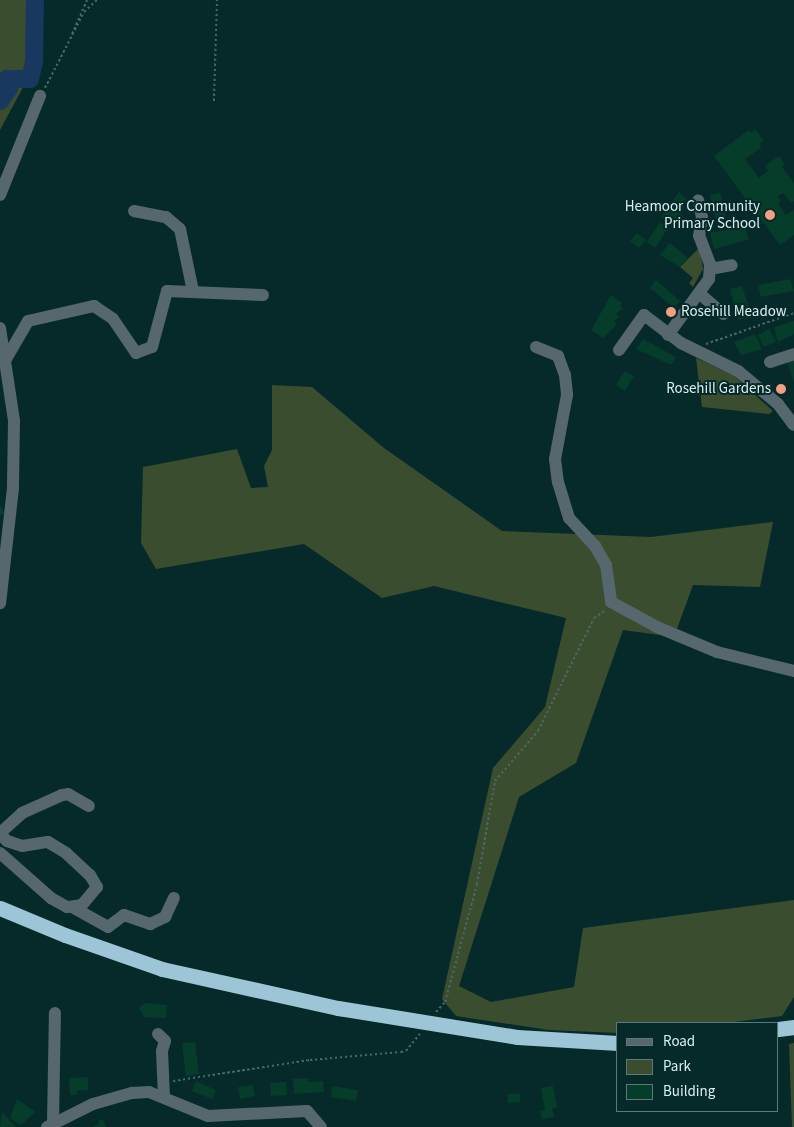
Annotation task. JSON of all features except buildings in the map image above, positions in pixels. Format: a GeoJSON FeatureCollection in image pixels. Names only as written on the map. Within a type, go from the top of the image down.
{"type":"FeatureCollection","features":[{"type":"Feature","properties":{"kind":"highway"},"geometry":{"type":"LineString","coordinates":[[0,908],[65,935],[162,969],[425,1024],[517,1037],[616,1043]]}},
{"type":"Feature","properties":{"kind":"highway"},"geometry":{"type":"LineString","coordinates":[[779,1029],[794,1027]]}},
{"type":"Feature","properties":{"kind":"street"},"geometry":{"type":"LineString","coordinates":[[0,195],[40,96]]}},
{"type":"Feature","properties":{"kind":"street"},"geometry":{"type":"LineString","coordinates":[[668,335],[709,279],[710,269],[699,236],[702,217],[698,200]]}},
{"type":"Feature","properties":{"kind":"street"},"geometry":{"type":"LineString","coordinates":[[134,210],[166,217],[180,229],[193,291]]}},
{"type":"Feature","properties":{"kind":"street"},"geometry":{"type":"LineString","coordinates":[[710,269],[732,265]]}},
{"type":"Feature","properties":{"kind":"street"},"geometry":{"type":"LineString","coordinates":[[6,359],[28,322],[94,306],[113,319],[136,353],[152,347],[156,340],[167,291],[263,295]]}},
{"type":"Feature","properties":{"kind":"street"},"geometry":{"type":"LineString","coordinates":[[699,292],[722,314]]}},
{"type":"Feature","properties":{"kind":"street"},"geometry":{"type":"LineString","coordinates":[[619,350],[644,315],[668,335],[738,371],[791,417]]}},
{"type":"Feature","properties":{"kind":"street"},"geometry":{"type":"LineString","coordinates":[[0,328],[14,421],[14,488],[0,603]]}},
{"type":"Feature","properties":{"kind":"street"},"geometry":{"type":"LineString","coordinates":[[536,347],[558,356],[565,376],[567,395],[555,459],[558,482],[569,518],[595,546],[606,565],[611,602],[717,652],[794,671]]}},
{"type":"Feature","properties":{"kind":"street"},"geometry":{"type":"LineString","coordinates":[[770,362],[794,354]]}},
{"type":"Feature","properties":{"kind":"street"},"geometry":{"type":"LineString","coordinates":[[74,908],[82,906],[94,891],[97,885],[93,878],[66,853],[48,842],[22,846],[7,841],[0,834],[22,813],[62,795],[68,794],[90,806]]}},
{"type":"Feature","properties":{"kind":"street"},"geometry":{"type":"LineString","coordinates":[[0,853],[51,898],[74,908],[108,927],[124,914],[150,924],[165,917],[174,898]]}},
{"type":"Feature","properties":{"kind":"street"},"geometry":{"type":"LineString","coordinates":[[50,1125],[58,1018]]}},
{"type":"Feature","properties":{"kind":"street"},"geometry":{"type":"LineString","coordinates":[[158,1034],[164,1041],[162,1051],[166,1082],[164,1096]]}},
{"type":"Feature","properties":{"kind":"street"},"geometry":{"type":"LineString","coordinates":[[50,1125],[93,1104],[132,1093],[149,1092],[164,1096],[208,1116],[307,1111],[321,1127]]}},
{"type":"Feature","properties":{"kind":"path"},"geometry":{"type":"LineString","coordinates":[[70,40],[87,0]]}},
{"type":"Feature","properties":{"kind":"path"},"geometry":{"type":"LineString","coordinates":[[40,96],[84,12],[96,0]]}},
{"type":"Feature","properties":{"kind":"path"},"geometry":{"type":"LineString","coordinates":[[214,101],[217,0]]}},
{"type":"Feature","properties":{"kind":"path"},"geometry":{"type":"LineString","coordinates":[[692,349],[794,313]]}},
{"type":"Feature","properties":{"kind":"path"},"geometry":{"type":"LineString","coordinates":[[166,1082],[310,1060],[401,1052],[415,1042],[425,1024],[445,1002],[477,884],[495,781],[538,731],[594,618],[611,602]]}},
{"type":"Feature","properties":{"kind":"green space"},"geometry":{"type":"Polygon","coordinates":[[[0,0],[41,0],[41,54],[0,130],[0,0]]]}},
{"type":"Feature","properties":{"kind":"green space"},"geometry":{"type":"Polygon","coordinates":[[[700,247],[703,269],[693,287],[689,283],[693,278],[680,267],[700,247]]]}},
{"type":"Feature","properties":{"kind":"green space"},"geometry":{"type":"Polygon","coordinates":[[[696,358],[733,375],[773,411],[769,414],[702,407],[696,358]]]}},
{"type":"Feature","properties":{"kind":"green space"},"geometry":{"type":"Polygon","coordinates":[[[272,385],[312,387],[384,448],[502,531],[651,537],[773,522],[760,587],[693,585],[674,637],[623,630],[576,763],[519,797],[459,986],[491,1002],[574,987],[583,928],[794,900],[794,997],[782,1016],[734,1022],[616,1022],[616,1033],[549,1030],[456,1016],[442,999],[493,768],[545,707],[566,618],[434,586],[382,598],[304,544],[156,569],[141,543],[143,467],[237,449],[251,488],[268,487],[264,466],[272,450],[272,385]]]}},
{"type":"Feature","properties":{"kind":"green space"},"geometry":{"type":"Polygon","coordinates":[[[794,1043],[794,1127],[792,1127],[789,1044],[794,1043]]]}},
{"type":"Feature","properties":{"kind":"waterway"},"geometry":{"type":"LineString","coordinates":[[0,101],[9,88],[7,79],[30,79],[34,62],[35,0]]}},
{"type":"Feature","properties":{"kind":"place","name":"Heamoor Community Primary School"},"geometry":{"type":"Point","coordinates":[770,215]}},
{"type":"Feature","properties":{"kind":"place","name":"Rosehill Meadow"},"geometry":{"type":"Point","coordinates":[671,312]}},
{"type":"Feature","properties":{"kind":"place","name":"Rosehill Gardens"},"geometry":{"type":"Point","coordinates":[781,389]}}]}
